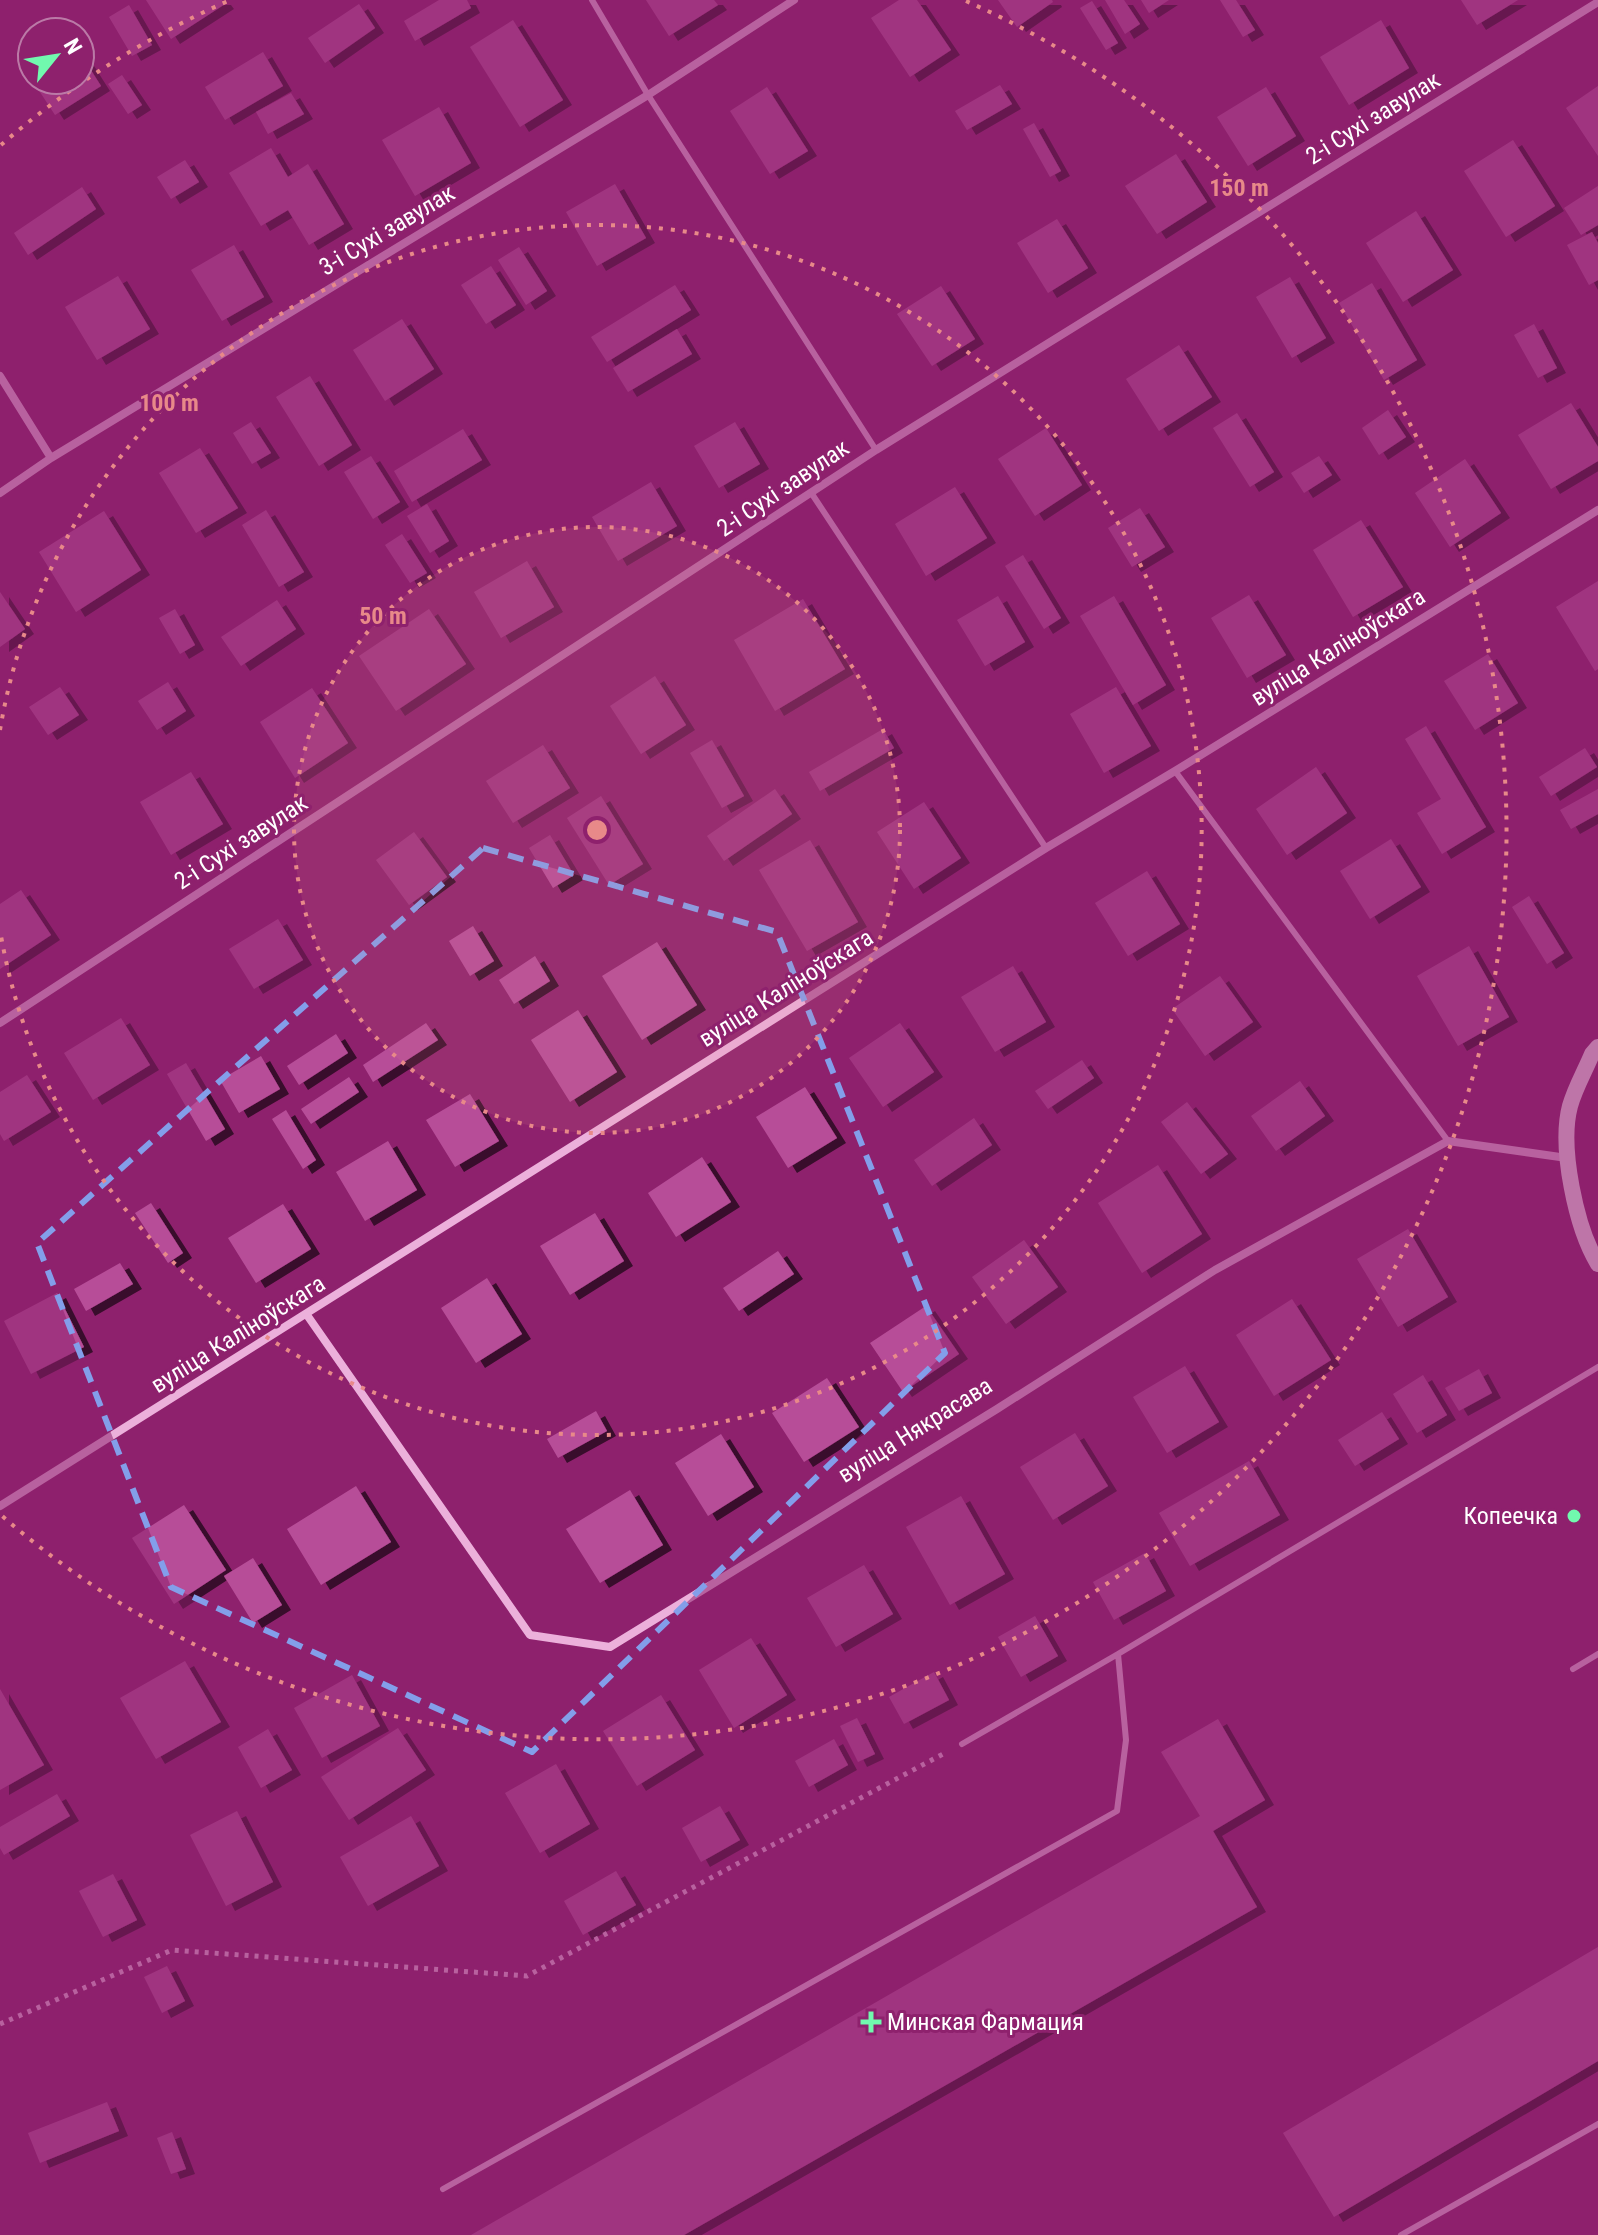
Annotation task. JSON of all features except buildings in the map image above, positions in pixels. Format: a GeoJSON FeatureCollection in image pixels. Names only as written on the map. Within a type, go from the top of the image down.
{"type":"FeatureCollection","features":[{"type":"Feature","properties":{"kind":"street","name":"3-і Сухі завулак"},"geometry":{"type":"LineString","coordinates":[[0,493],[51,458],[648,95],[794,0]]}},
{"type":"Feature","properties":{"kind":"street","name":"2-і Сухі завулак"},"geometry":{"type":"LineString","coordinates":[[0,1023],[876,450],[1598,2]]}},
{"type":"Feature","properties":{"kind":"street"},"geometry":{"type":"LineString","coordinates":[[0,376],[51,458]]}},
{"type":"Feature","properties":{"kind":"street","name":"вуліца Каліноўскага"},"geometry":{"type":"LineString","coordinates":[[0,1506],[1046,848],[1598,510]]}},
{"type":"Feature","properties":{"kind":"street"},"geometry":{"type":"LineString","coordinates":[[1598,1047],[1569,1107],[1567,1158],[1576,1207],[1598,1264]]}},
{"type":"Feature","properties":{"kind":"street"},"geometry":{"type":"LineString","coordinates":[[1448,1141],[1567,1158]]}},
{"type":"Feature","properties":{"kind":"street","name":"вуліца Някрасава"},"geometry":{"type":"LineString","coordinates":[[307,1315],[530,1635],[610,1647],[997,1409],[1215,1270],[1448,1141]]}},
{"type":"Feature","properties":{"kind":"lane"},"geometry":{"type":"LineString","coordinates":[[592,0],[648,95],[876,450]]}},
{"type":"Feature","properties":{"kind":"lane"},"geometry":{"type":"LineString","coordinates":[[812,494],[1046,848]]}},
{"type":"Feature","properties":{"kind":"lane"},"geometry":{"type":"LineString","coordinates":[[1175,771],[1448,1141]]}},
{"type":"Feature","properties":{"kind":"lane"},"geometry":{"type":"LineString","coordinates":[[962,1744],[1598,1367]]}},
{"type":"Feature","properties":{"kind":"lane"},"geometry":{"type":"LineString","coordinates":[[443,2189],[1117,1811],[1126,1740],[1118,1654]]}},
{"type":"Feature","properties":{"kind":"lane"},"geometry":{"type":"LineString","coordinates":[[1573,1669],[1598,1654]]}},
{"type":"Feature","properties":{"kind":"lane"},"geometry":{"type":"LineString","coordinates":[[1401,2235],[1598,2124]]}},
{"type":"Feature","properties":{"kind":"path"},"geometry":{"type":"LineString","coordinates":[[0,2024],[172,1950],[527,1976],[962,1744]]}},
{"type":"Feature","properties":{"kind":"highlighted area"},"geometry":{"type":"Polygon","coordinates":[[[483,848],[777,932],[945,1353],[532,1752],[171,1587],[37,1243],[483,848]]]}},
{"type":"Feature","properties":{"kind":"place","name":"Копеечка"},"geometry":{"type":"Point","coordinates":[1574,1516]}},
{"type":"Feature","properties":{"kind":"place","name":"Минская Фармация"},"geometry":{"type":"Point","coordinates":[871,2022]}}]}
